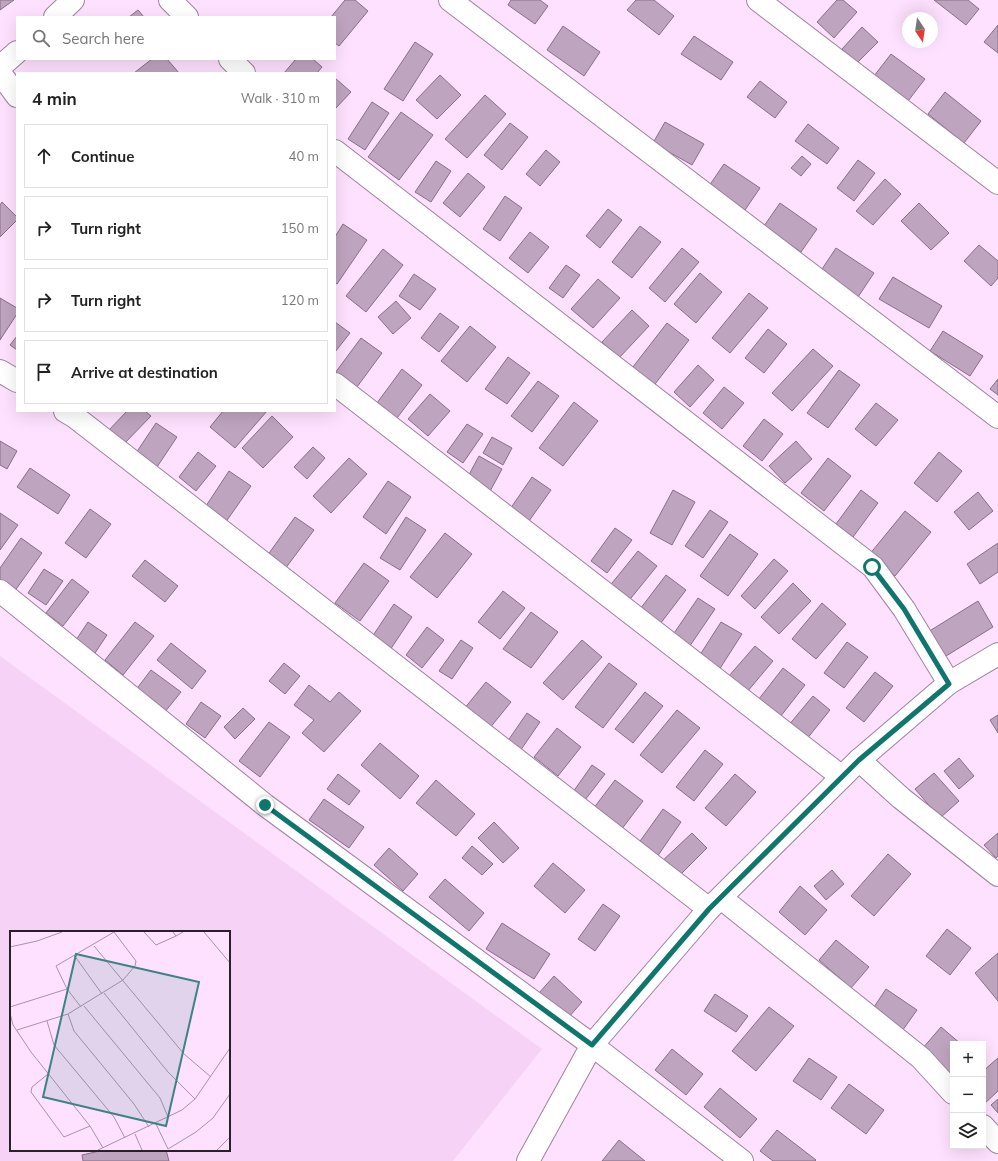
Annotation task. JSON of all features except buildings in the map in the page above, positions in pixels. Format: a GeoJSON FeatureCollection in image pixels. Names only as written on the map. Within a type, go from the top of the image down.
{"type":"FeatureCollection","features":[{"type":"Feature","properties":{"kind":"street"},"geometry":{"type":"LineString","coordinates":[[56,16],[73,0]]}},
{"type":"Feature","properties":{"kind":"street"},"geometry":{"type":"LineString","coordinates":[[170,0],[186,16]]}},
{"type":"Feature","properties":{"kind":"street"},"geometry":{"type":"LineString","coordinates":[[450,0],[998,417]]}},
{"type":"Feature","properties":{"kind":"street"},"geometry":{"type":"LineString","coordinates":[[758,0],[998,183]]}},
{"type":"Feature","properties":{"kind":"street"},"geometry":{"type":"LineString","coordinates":[[0,67],[16,53]]}},
{"type":"Feature","properties":{"kind":"street"},"geometry":{"type":"LineString","coordinates":[[231,60],[243,72]]}},
{"type":"Feature","properties":{"kind":"street"},"geometry":{"type":"LineString","coordinates":[[0,73],[16,95]]}},
{"type":"Feature","properties":{"kind":"street"},"geometry":{"type":"LineString","coordinates":[[336,152],[872,567],[904,609],[949,684]]}},
{"type":"Feature","properties":{"kind":"street"},"geometry":{"type":"LineString","coordinates":[[0,371],[16,380]]}},
{"type":"Feature","properties":{"kind":"street"},"geometry":{"type":"LineString","coordinates":[[336,385],[842,777]]}},
{"type":"Feature","properties":{"kind":"street"},"geometry":{"type":"LineString","coordinates":[[67,412],[715,904],[921,1058],[950,1090]]}},
{"type":"Feature","properties":{"kind":"street"},"geometry":{"type":"LineString","coordinates":[[0,591],[265,805],[592,1045],[742,1161]]}},
{"type":"Feature","properties":{"kind":"street"},"geometry":{"type":"LineString","coordinates":[[528,1161],[592,1045],[715,904],[859,760],[949,684],[998,654]]}},
{"type":"Feature","properties":{"kind":"street"},"geometry":{"type":"LineString","coordinates":[[859,760],[901,798],[998,875]]}},
{"type":"Feature","properties":{"kind":"street"},"geometry":{"type":"LineString","coordinates":[[986,1129],[998,1142]]}},
{"type":"Feature","properties":{"kind":"shaded area"},"geometry":{"type":"Polygon","coordinates":[[[0,656],[542,1049],[453,1161],[0,1161],[0,656]]]}},
{"type":"Feature","properties":{"kind":"route"},"geometry":{"type":"LineString","coordinates":[[265,805],[592,1045],[709,909],[859,760],[949,684],[904,609],[872,567]]}}]}
